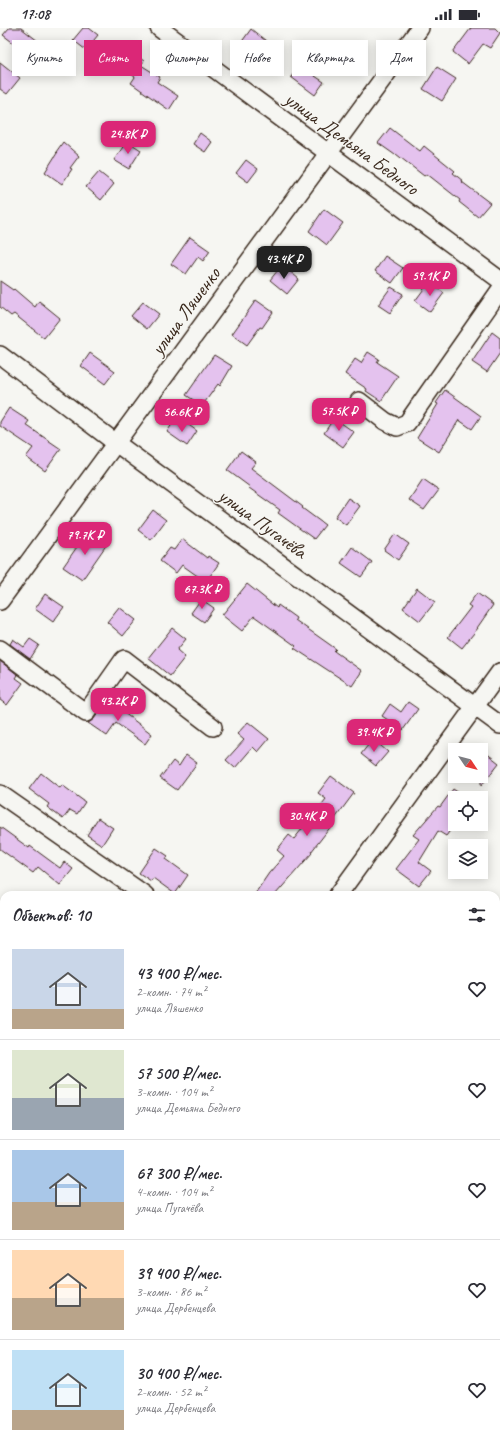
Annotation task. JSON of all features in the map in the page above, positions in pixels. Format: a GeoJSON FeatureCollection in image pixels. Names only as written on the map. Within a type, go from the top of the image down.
{"type":"FeatureCollection","features":[{"type":"Feature","properties":{"kind":"street","name":"улица Демьяна Бедного"},"geometry":{"type":"LineString","coordinates":[[159,28],[500,280]]}},
{"type":"Feature","properties":{"kind":"street","name":"улица Ляшенко"},"geometry":{"type":"LineString","coordinates":[[3,590],[116,443],[420,28]]}},
{"type":"Feature","properties":{"kind":"street"},"geometry":{"type":"LineString","coordinates":[[358,401],[385,421],[397,427],[407,423],[500,290]]}},
{"type":"Feature","properties":{"kind":"street","name":"улица Пугачёва"},"geometry":{"type":"LineString","coordinates":[[0,356],[500,725]]}},
{"type":"Feature","properties":{"kind":"street"},"geometry":{"type":"LineString","coordinates":[[0,649],[86,713],[124,659],[213,727]]}},
{"type":"Feature","properties":{"kind":"street"},"geometry":{"type":"LineString","coordinates":[[341,891],[500,672]]}},
{"type":"Feature","properties":{"kind":"street"},"geometry":{"type":"LineString","coordinates":[[0,794],[139,891]]}},
{"type":"Feature","properties":{"kind":"building"},"geometry":{"type":"Polygon","coordinates":[[[9,28],[21,28],[37,40],[12,40],[12,42],[3,35],[9,28]]]}},
{"type":"Feature","properties":{"kind":"building"},"geometry":{"type":"Polygon","coordinates":[[[83,28],[89,28],[98,35],[94,40],[84,40],[84,48],[76,42],[76,40],[73,40],[83,28]]]}},
{"type":"Feature","properties":{"kind":"building"},"geometry":{"type":"Polygon","coordinates":[[[471,28],[495,28],[500,33],[490,48],[483,44],[468,64],[453,52],[471,28]]]}},
{"type":"Feature","properties":{"kind":"building"},"geometry":{"type":"Polygon","coordinates":[[[251,29],[265,40],[243,40],[251,29]]]}},
{"type":"Feature","properties":{"kind":"building"},"geometry":{"type":"Polygon","coordinates":[[[0,62],[12,72],[12,76],[18,76],[20,78],[7,94],[0,89],[0,62]]]}},
{"type":"Feature","properties":{"kind":"building"},"geometry":{"type":"Polygon","coordinates":[[[142,66],[150,71],[150,76],[160,77],[157,82],[178,96],[169,110],[131,83],[135,77],[134,76],[142,76],[142,66]]]}},
{"type":"Feature","properties":{"kind":"building"},"geometry":{"type":"Polygon","coordinates":[[[437,67],[456,79],[442,101],[423,89],[437,67]]]}},
{"type":"Feature","properties":{"kind":"building"},"geometry":{"type":"Polygon","coordinates":[[[292,76],[315,76],[324,82],[315,95],[291,77],[292,76]]]}},
{"type":"Feature","properties":{"kind":"building"},"geometry":{"type":"Polygon","coordinates":[[[390,128],[420,151],[424,146],[455,171],[453,173],[463,181],[462,182],[490,203],[478,217],[459,202],[460,200],[427,174],[424,176],[396,154],[395,155],[378,143],[390,128]]]}},
{"type":"Feature","properties":{"kind":"building"},"geometry":{"type":"Polygon","coordinates":[[[200,133],[212,142],[205,152],[193,144],[200,133]]]}},
{"type":"Feature","properties":{"kind":"building"},"geometry":{"type":"Polygon","coordinates":[[[127,141],[141,150],[129,169],[114,160],[127,141]]]}},
{"type":"Feature","properties":{"kind":"building"},"geometry":{"type":"Polygon","coordinates":[[[63,142],[79,156],[70,168],[72,169],[62,184],[45,172],[63,142]]]}},
{"type":"Feature","properties":{"kind":"building"},"geometry":{"type":"Polygon","coordinates":[[[246,160],[258,169],[248,182],[236,173],[246,160]]]}},
{"type":"Feature","properties":{"kind":"building"},"geometry":{"type":"Polygon","coordinates":[[[99,172],[114,184],[101,200],[86,187],[99,172]]]}},
{"type":"Feature","properties":{"kind":"building"},"geometry":{"type":"Polygon","coordinates":[[[324,209],[343,223],[327,245],[309,231],[324,209]]]}},
{"type":"Feature","properties":{"kind":"building"},"geometry":{"type":"Polygon","coordinates":[[[190,237],[210,251],[203,261],[198,257],[186,274],[171,264],[190,237]]]}},
{"type":"Feature","properties":{"kind":"building"},"geometry":{"type":"Polygon","coordinates":[[[385,256],[403,268],[392,283],[375,271],[385,256]]]}},
{"type":"Feature","properties":{"kind":"building"},"geometry":{"type":"Polygon","coordinates":[[[282,265],[299,279],[287,294],[270,280],[282,265]]]}},
{"type":"Feature","properties":{"kind":"building"},"geometry":{"type":"Polygon","coordinates":[[[0,281],[13,290],[14,289],[35,307],[39,301],[60,318],[44,338],[14,314],[11,316],[0,307],[0,281]]]}},
{"type":"Feature","properties":{"kind":"building"},"geometry":{"type":"Polygon","coordinates":[[[429,282],[444,293],[430,312],[415,301],[429,282]]]}},
{"type":"Feature","properties":{"kind":"building"},"geometry":{"type":"Polygon","coordinates":[[[391,287],[403,294],[390,313],[378,305],[391,287]]]}},
{"type":"Feature","properties":{"kind":"building"},"geometry":{"type":"Polygon","coordinates":[[[256,300],[273,312],[262,328],[260,327],[247,345],[232,334],[256,300]]]}},
{"type":"Feature","properties":{"kind":"building"},"geometry":{"type":"Polygon","coordinates":[[[143,302],[159,314],[147,329],[131,316],[143,302]]]}},
{"type":"Feature","properties":{"kind":"building"},"geometry":{"type":"Polygon","coordinates":[[[492,332],[500,338],[500,353],[487,372],[472,362],[492,332]]]}},
{"type":"Feature","properties":{"kind":"building"},"geometry":{"type":"Polygon","coordinates":[[[368,352],[379,359],[377,362],[398,376],[381,401],[366,391],[367,389],[345,374],[355,359],[361,363],[368,352]]]}},
{"type":"Feature","properties":{"kind":"building"},"geometry":{"type":"Polygon","coordinates":[[[90,353],[115,371],[105,384],[81,366],[90,353]]]}},
{"type":"Feature","properties":{"kind":"building"},"geometry":{"type":"Polygon","coordinates":[[[214,355],[232,366],[220,386],[218,384],[202,406],[186,395],[214,355]]]}},
{"type":"Feature","properties":{"kind":"building"},"geometry":{"type":"Polygon","coordinates":[[[445,390],[481,416],[472,429],[459,420],[439,452],[417,438],[438,404],[436,403],[445,390]]]}},
{"type":"Feature","properties":{"kind":"building"},"geometry":{"type":"Polygon","coordinates":[[[9,408],[29,421],[26,425],[61,449],[45,471],[26,457],[33,448],[0,426],[0,422],[9,408]]]}},
{"type":"Feature","properties":{"kind":"building"},"geometry":{"type":"Polygon","coordinates":[[[334,418],[354,432],[343,447],[324,433],[334,418]]]}},
{"type":"Feature","properties":{"kind":"building"},"geometry":{"type":"Polygon","coordinates":[[[174,421],[183,427],[186,423],[197,431],[187,446],[167,432],[174,421]]]}},
{"type":"Feature","properties":{"kind":"building"},"geometry":{"type":"Polygon","coordinates":[[[241,451],[256,462],[251,468],[325,525],[314,539],[278,513],[280,510],[227,470],[241,451]]]}},
{"type":"Feature","properties":{"kind":"building"},"geometry":{"type":"Polygon","coordinates":[[[423,479],[439,490],[424,510],[409,500],[423,479]]]}},
{"type":"Feature","properties":{"kind":"building"},"geometry":{"type":"Polygon","coordinates":[[[348,498],[360,506],[346,525],[335,517],[348,498]]]}},
{"type":"Feature","properties":{"kind":"building"},"geometry":{"type":"Polygon","coordinates":[[[153,510],[166,520],[151,540],[138,530],[153,510]]]}},
{"type":"Feature","properties":{"kind":"building"},"geometry":{"type":"Polygon","coordinates":[[[88,531],[107,544],[82,580],[63,567],[88,531]]]}},
{"type":"Feature","properties":{"kind":"building"},"geometry":{"type":"Polygon","coordinates":[[[395,534],[409,544],[398,560],[384,550],[395,534]]]}},
{"type":"Feature","properties":{"kind":"building"},"geometry":{"type":"Polygon","coordinates":[[[182,539],[207,558],[208,556],[219,563],[206,582],[182,565],[176,573],[160,561],[170,548],[174,550],[182,539]]]}},
{"type":"Feature","properties":{"kind":"building"},"geometry":{"type":"Polygon","coordinates":[[[352,547],[372,562],[361,577],[341,563],[352,547]]]}},
{"type":"Feature","properties":{"kind":"building"},"geometry":{"type":"Polygon","coordinates":[[[247,584],[277,608],[278,605],[296,618],[295,620],[336,649],[334,651],[362,671],[352,686],[294,648],[296,646],[254,616],[242,631],[222,615],[247,584]]]}},
{"type":"Feature","properties":{"kind":"building"},"geometry":{"type":"Polygon","coordinates":[[[417,588],[435,602],[420,621],[403,608],[417,588]]]}},
{"type":"Feature","properties":{"kind":"building"},"geometry":{"type":"Polygon","coordinates":[[[477,593],[493,605],[478,628],[462,648],[448,637],[471,607],[468,605],[477,593]]]}},
{"type":"Feature","properties":{"kind":"building"},"geometry":{"type":"Polygon","coordinates":[[[45,594],[64,607],[53,622],[35,609],[45,594]]]}},
{"type":"Feature","properties":{"kind":"building"},"geometry":{"type":"Polygon","coordinates":[[[201,599],[214,608],[204,622],[191,613],[201,599]]]}},
{"type":"Feature","properties":{"kind":"building"},"geometry":{"type":"Polygon","coordinates":[[[119,607],[136,620],[123,636],[107,622],[119,607]]]}},
{"type":"Feature","properties":{"kind":"building"},"geometry":{"type":"Polygon","coordinates":[[[172,628],[186,639],[177,650],[185,657],[170,676],[148,658],[172,628]]]}},
{"type":"Feature","properties":{"kind":"building"},"geometry":{"type":"Polygon","coordinates":[[[13,639],[24,647],[30,639],[39,645],[30,659],[10,644],[13,639]]]}},
{"type":"Feature","properties":{"kind":"building"},"geometry":{"type":"Polygon","coordinates":[[[0,661],[18,675],[16,678],[23,683],[7,705],[0,700],[0,661]]]}},
{"type":"Feature","properties":{"kind":"building"},"geometry":{"type":"Polygon","coordinates":[[[107,700],[152,734],[145,744],[116,723],[107,736],[88,723],[94,719],[107,700]]]}},
{"type":"Feature","properties":{"kind":"building"},"geometry":{"type":"Polygon","coordinates":[[[408,702],[418,709],[403,730],[382,716],[390,704],[401,712],[408,702]]]}},
{"type":"Feature","properties":{"kind":"building"},"geometry":{"type":"Polygon","coordinates":[[[248,722],[269,739],[258,752],[253,747],[235,768],[226,760],[244,740],[237,734],[248,722]]]}},
{"type":"Feature","properties":{"kind":"building"},"geometry":{"type":"Polygon","coordinates":[[[373,739],[388,752],[376,766],[361,754],[373,739]]]}},
{"type":"Feature","properties":{"kind":"building"},"geometry":{"type":"Polygon","coordinates":[[[488,754],[499,763],[488,777],[488,754]]]}},
{"type":"Feature","properties":{"kind":"building"},"geometry":{"type":"Polygon","coordinates":[[[186,755],[197,763],[177,790],[160,778],[173,761],[179,766],[186,755]]]}},
{"type":"Feature","properties":{"kind":"building"},"geometry":{"type":"Polygon","coordinates":[[[41,773],[60,788],[62,785],[85,802],[77,814],[70,810],[63,819],[47,807],[49,804],[29,789],[41,773]]]}},
{"type":"Feature","properties":{"kind":"building"},"geometry":{"type":"Polygon","coordinates":[[[331,776],[354,793],[311,852],[312,853],[279,891],[257,891],[269,873],[284,856],[277,850],[289,835],[294,839],[326,799],[318,793],[331,776]]]}},
{"type":"Feature","properties":{"kind":"building"},"geometry":{"type":"Polygon","coordinates":[[[448,796],[448,831],[450,831],[446,836],[438,831],[419,862],[431,871],[419,886],[396,869],[419,839],[413,835],[438,806],[440,807],[448,796]]]}},
{"type":"Feature","properties":{"kind":"building"},"geometry":{"type":"Polygon","coordinates":[[[98,818],[113,828],[102,845],[87,835],[98,818]]]}},
{"type":"Feature","properties":{"kind":"building"},"geometry":{"type":"Polygon","coordinates":[[[0,827],[29,848],[30,846],[60,868],[64,862],[73,869],[60,885],[38,867],[33,873],[0,849],[0,827]]]}},
{"type":"Feature","properties":{"kind":"building"},"geometry":{"type":"Polygon","coordinates":[[[156,848],[168,856],[166,859],[188,875],[177,891],[171,891],[153,878],[151,881],[139,873],[156,848]]]}}]}
